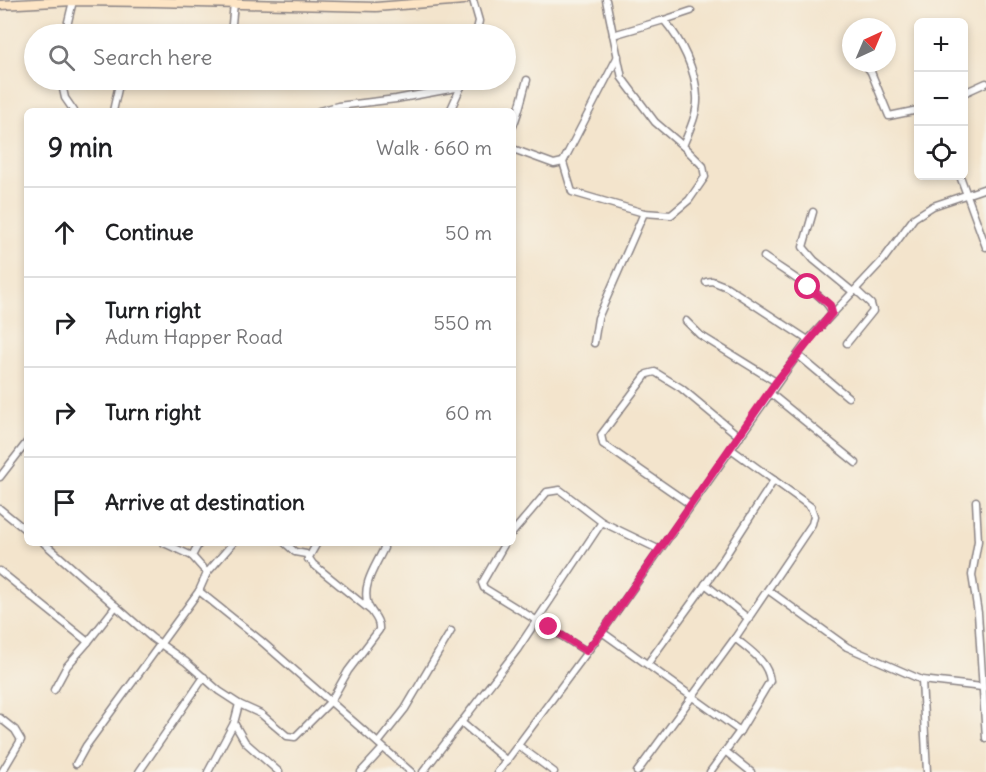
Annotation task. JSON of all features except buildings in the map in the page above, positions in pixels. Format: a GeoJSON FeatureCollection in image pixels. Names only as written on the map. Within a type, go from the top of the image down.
{"type":"FeatureCollection","features":[{"type":"Feature","properties":{"kind":"street"},"geometry":{"type":"LineString","coordinates":[[0,5],[154,1],[376,7],[464,0]]}},
{"type":"Feature","properties":{"kind":"street"},"geometry":{"type":"LineString","coordinates":[[473,0],[478,24]]}},
{"type":"Feature","properties":{"kind":"street"},"geometry":{"type":"LineString","coordinates":[[606,0],[618,56],[622,78],[656,123],[703,166],[705,177],[689,200],[671,215],[644,213],[572,192],[563,162],[618,56]]}},
{"type":"Feature","properties":{"kind":"street"},"geometry":{"type":"LineString","coordinates":[[68,24],[73,2]]}},
{"type":"Feature","properties":{"kind":"street"},"geometry":{"type":"LineString","coordinates":[[232,24],[234,3]]}},
{"type":"Feature","properties":{"kind":"street"},"geometry":{"type":"LineString","coordinates":[[613,34],[691,11]]}},
{"type":"Feature","properties":{"kind":"street"},"geometry":{"type":"LineString","coordinates":[[664,20],[682,44],[697,97],[693,119],[683,146]]}},
{"type":"Feature","properties":{"kind":"street"},"geometry":{"type":"LineString","coordinates":[[871,72],[889,116],[914,111]]}},
{"type":"Feature","properties":{"kind":"street"},"geometry":{"type":"LineString","coordinates":[[516,121],[522,110],[522,98],[527,80]]}},
{"type":"Feature","properties":{"kind":"street"},"geometry":{"type":"LineString","coordinates":[[968,91],[986,83]]}},
{"type":"Feature","properties":{"kind":"street"},"geometry":{"type":"LineString","coordinates":[[63,90],[65,98],[72,108]]}},
{"type":"Feature","properties":{"kind":"street"},"geometry":{"type":"LineString","coordinates":[[114,108],[118,90]]}},
{"type":"Feature","properties":{"kind":"street"},"geometry":{"type":"LineString","coordinates":[[330,108],[445,90]]}},
{"type":"Feature","properties":{"kind":"street"},"geometry":{"type":"LineString","coordinates":[[451,108],[460,90]]}},
{"type":"Feature","properties":{"kind":"street"},"geometry":{"type":"LineString","coordinates":[[516,150],[554,164],[563,162]]}},
{"type":"Feature","properties":{"kind":"street"},"geometry":{"type":"LineString","coordinates":[[961,180],[986,247]]}},
{"type":"Feature","properties":{"kind":"street"},"geometry":{"type":"LineString","coordinates":[[498,772],[602,632],[658,549],[808,340],[854,291],[914,218],[933,206],[986,188]]}},
{"type":"Feature","properties":{"kind":"street"},"geometry":{"type":"LineString","coordinates":[[813,212],[803,247],[814,260],[871,304],[873,310],[847,343]]}},
{"type":"Feature","properties":{"kind":"street"},"geometry":{"type":"LineString","coordinates":[[594,343],[598,318],[644,213]]}},
{"type":"Feature","properties":{"kind":"street"},"geometry":{"type":"LineString","coordinates":[[764,257],[811,289],[830,305],[832,313]]}},
{"type":"Feature","properties":{"kind":"street"},"geometry":{"type":"LineString","coordinates":[[706,282],[712,280],[727,287],[808,340]]}},
{"type":"Feature","properties":{"kind":"street"},"geometry":{"type":"LineString","coordinates":[[686,321],[700,335],[776,382]]}},
{"type":"Feature","properties":{"kind":"street"},"geometry":{"type":"LineString","coordinates":[[798,355],[848,397]]}},
{"type":"Feature","properties":{"kind":"street"},"geometry":{"type":"LineString","coordinates":[[691,505],[603,444],[601,435],[647,374],[655,372],[681,388],[740,436]]}},
{"type":"Feature","properties":{"kind":"street"},"geometry":{"type":"LineString","coordinates":[[770,393],[856,463]]}},
{"type":"Feature","properties":{"kind":"street"},"geometry":{"type":"LineString","coordinates":[[0,477],[24,446]]}},
{"type":"Feature","properties":{"kind":"street"},"geometry":{"type":"LineString","coordinates":[[637,772],[735,638],[812,524],[811,507],[731,449]]}},
{"type":"Feature","properties":{"kind":"street"},"geometry":{"type":"LineString","coordinates":[[648,663],[705,584],[774,480]]}},
{"type":"Feature","properties":{"kind":"street"},"geometry":{"type":"LineString","coordinates":[[516,528],[540,499],[554,489],[560,490],[602,522],[658,549]]}},
{"type":"Feature","properties":{"kind":"street"},"geometry":{"type":"LineString","coordinates":[[976,501],[978,541],[971,568],[978,613],[986,738]]}},
{"type":"Feature","properties":{"kind":"street"},"geometry":{"type":"LineString","coordinates":[[0,509],[24,526]]}},
{"type":"Feature","properties":{"kind":"street"},"geometry":{"type":"LineString","coordinates":[[423,772],[498,676],[602,522]]}},
{"type":"Feature","properties":{"kind":"street"},"geometry":{"type":"LineString","coordinates":[[47,546],[162,645],[239,705],[254,710],[287,736],[295,737],[332,701],[348,671],[379,630],[377,617],[372,612],[308,559],[306,554],[295,552],[288,546]]}},
{"type":"Feature","properties":{"kind":"street"},"geometry":{"type":"LineString","coordinates":[[170,546],[192,556],[207,573]]}},
{"type":"Feature","properties":{"kind":"street"},"geometry":{"type":"LineString","coordinates":[[192,556],[198,546]]}},
{"type":"Feature","properties":{"kind":"street"},"geometry":{"type":"LineString","coordinates":[[76,764],[86,746],[162,645],[199,591],[207,573],[230,546]]}},
{"type":"Feature","properties":{"kind":"street"},"geometry":{"type":"LineString","coordinates":[[308,559],[314,546]]}},
{"type":"Feature","properties":{"kind":"street"},"geometry":{"type":"LineString","coordinates":[[372,612],[365,588],[384,546]]}},
{"type":"Feature","properties":{"kind":"street"},"geometry":{"type":"LineString","coordinates":[[503,546],[482,583],[484,588],[586,651]]}},
{"type":"Feature","properties":{"kind":"street"},"geometry":{"type":"LineString","coordinates":[[0,572],[88,642]]}},
{"type":"Feature","properties":{"kind":"street"},"geometry":{"type":"LineString","coordinates":[[705,584],[748,618]]}},
{"type":"Feature","properties":{"kind":"street"},"geometry":{"type":"LineString","coordinates":[[768,590],[847,647],[922,680],[982,687]]}},
{"type":"Feature","properties":{"kind":"street"},"geometry":{"type":"LineString","coordinates":[[199,591],[332,701],[411,772]]}},
{"type":"Feature","properties":{"kind":"street"},"geometry":{"type":"LineString","coordinates":[[54,690],[67,666],[116,606]]}},
{"type":"Feature","properties":{"kind":"street"},"geometry":{"type":"LineString","coordinates":[[978,613],[986,613]]}},
{"type":"Feature","properties":{"kind":"street"},"geometry":{"type":"LineString","coordinates":[[361,772],[381,746],[451,631]]}},
{"type":"Feature","properties":{"kind":"street"},"geometry":{"type":"LineString","coordinates":[[602,632],[740,731]]}},
{"type":"Feature","properties":{"kind":"street"},"geometry":{"type":"LineString","coordinates":[[710,772],[740,731],[770,681],[769,671],[764,664],[735,638]]}},
{"type":"Feature","properties":{"kind":"street"},"geometry":{"type":"LineString","coordinates":[[139,772],[204,677]]}},
{"type":"Feature","properties":{"kind":"street"},"geometry":{"type":"LineString","coordinates":[[922,680],[927,772]]}},
{"type":"Feature","properties":{"kind":"street"},"geometry":{"type":"LineString","coordinates":[[208,772],[234,723],[239,705]]}},
{"type":"Feature","properties":{"kind":"street"},"geometry":{"type":"LineString","coordinates":[[0,718],[15,730],[21,740],[2,772]]}},
{"type":"Feature","properties":{"kind":"street"},"geometry":{"type":"LineString","coordinates":[[461,722],[507,761]]}},
{"type":"Feature","properties":{"kind":"street"},"geometry":{"type":"LineString","coordinates":[[234,723],[245,742],[279,772]]}},
{"type":"Feature","properties":{"kind":"street"},"geometry":{"type":"LineString","coordinates":[[519,746],[554,772]]}},
{"type":"Feature","properties":{"kind":"street"},"geometry":{"type":"LineString","coordinates":[[725,751],[751,772]]}},
{"type":"Feature","properties":{"kind":"route"},"geometry":{"type":"LineString","coordinates":[[549,627],[586,651],[602,632],[658,549],[717,470],[776,382],[832,313],[830,305],[808,287]]}}]}
